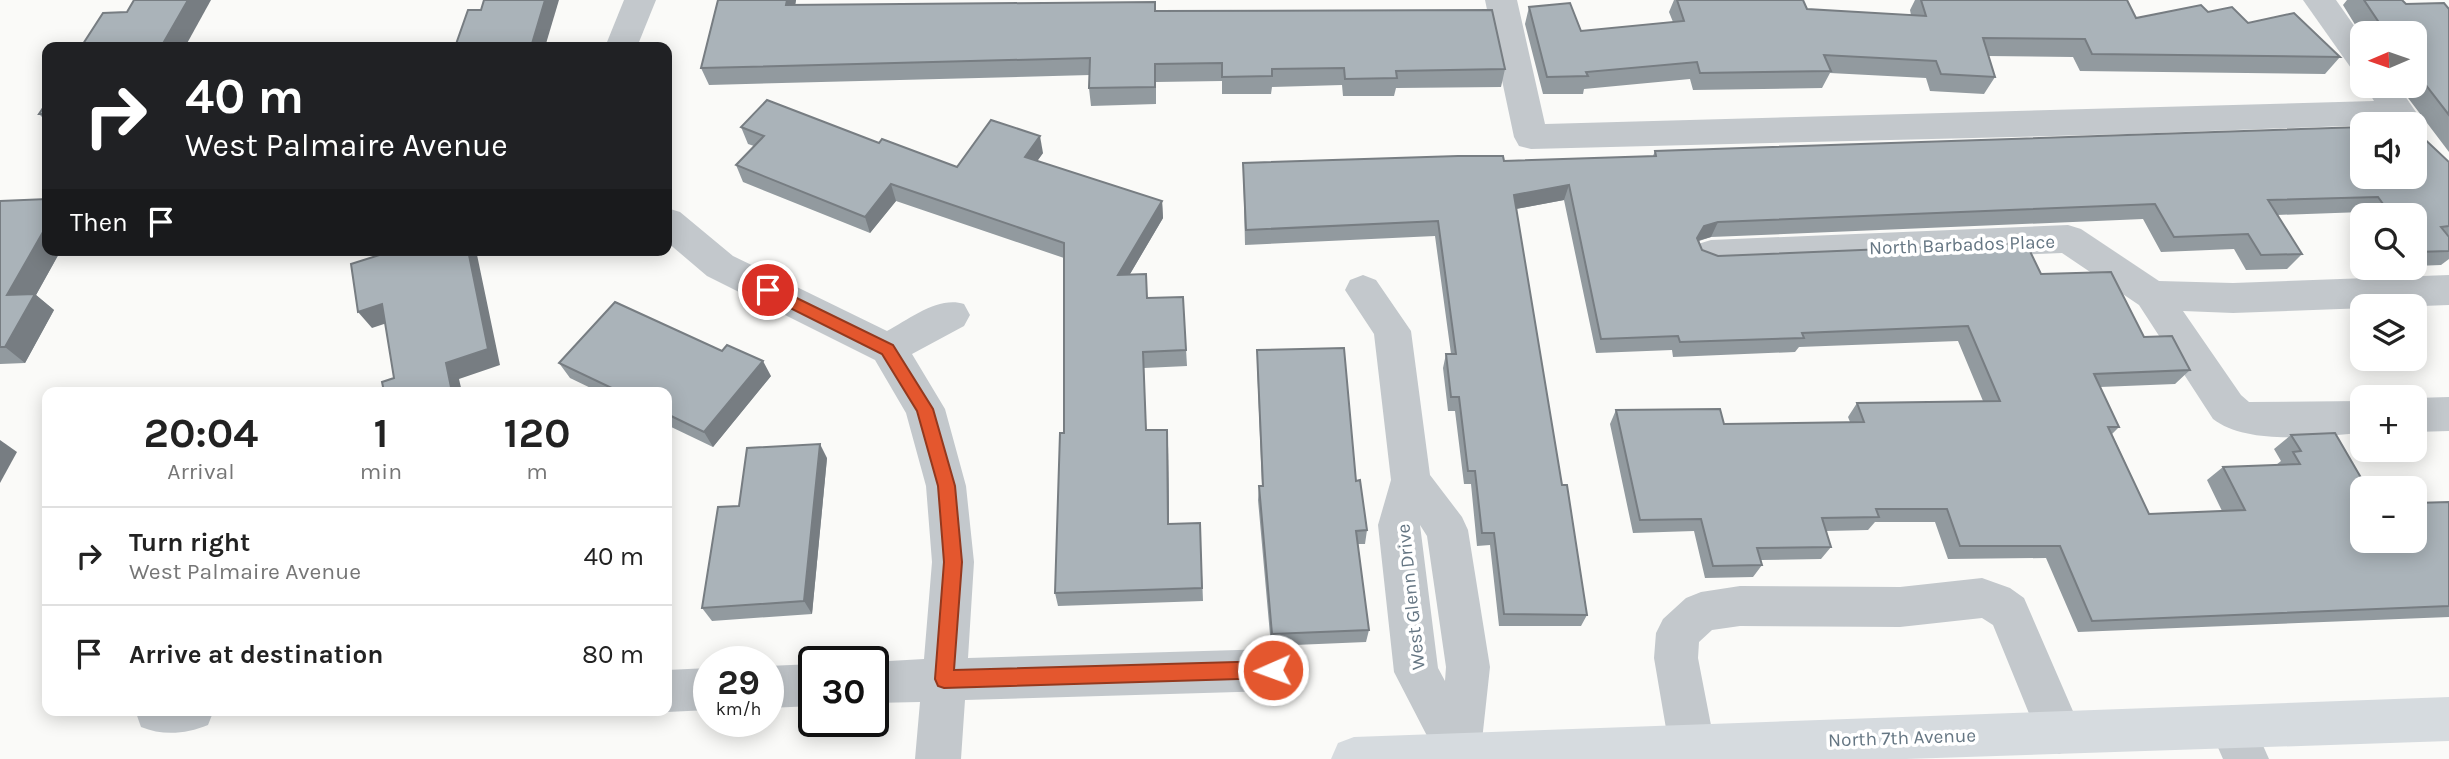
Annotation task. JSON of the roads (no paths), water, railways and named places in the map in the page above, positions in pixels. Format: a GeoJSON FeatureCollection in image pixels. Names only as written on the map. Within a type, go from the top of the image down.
{"type":"FeatureCollection","features":[{"type":"Feature","properties":{"kind":"main road","name":"North 7th Avenue"},"geometry":{"type":"LineString","coordinates":[[1354,759],[1460,753],[1623,754],[1692,746],[1932,747],[2059,732],[2239,743],[2449,719]]}},
{"type":"Feature","properties":{"kind":"street"},"geometry":{"type":"LineString","coordinates":[[623,42],[640,0]]}},
{"type":"Feature","properties":{"kind":"street"},"geometry":{"type":"LineString","coordinates":[[1501,0],[1531,137],[2129,122],[2399,112],[2389,98]]}},
{"type":"Feature","properties":{"kind":"street"},"geometry":{"type":"LineString","coordinates":[[2319,0],[2350,43]]}},
{"type":"Feature","properties":{"kind":"street"},"geometry":{"type":"LineString","coordinates":[[672,226],[720,266],[888,349],[925,409],[946,486],[953,562],[938,759]]}},
{"type":"Feature","properties":{"kind":"street","name":"North Barbados Place"},"geometry":{"type":"LineString","coordinates":[[1710,254],[2068,239],[2152,295]]}},
{"type":"Feature","properties":{"kind":"street","name":"West Glenn Drive"},"geometry":{"type":"LineString","coordinates":[[1363,290],[1392,331],[1411,480],[1399,525],[1416,672],[1460,753]]}},
{"type":"Feature","properties":{"kind":"street"},"geometry":{"type":"LineString","coordinates":[[2152,295],[2233,298],[2449,290]]}},
{"type":"Feature","properties":{"kind":"street"},"geometry":{"type":"LineString","coordinates":[[2152,295],[2227,407],[2240,417],[2260,420],[2350,417]]}},
{"type":"Feature","properties":{"kind":"street"},"geometry":{"type":"LineString","coordinates":[[888,349],[951,315]]}},
{"type":"Feature","properties":{"kind":"street"},"geometry":{"type":"LineString","coordinates":[[2427,415],[2449,414]]}},
{"type":"Feature","properties":{"kind":"street"},"geometry":{"type":"LineString","coordinates":[[1692,746],[1676,658],[1678,633],[1701,612],[1740,606],[1832,609],[1900,607],[1983,598],[1995,601],[2009,612],[2059,732]]}},
{"type":"Feature","properties":{"kind":"street"},"geometry":{"type":"LineString","coordinates":[[889,681],[1273,670]]}},
{"type":"Feature","properties":{"kind":"street"},"geometry":{"type":"LineString","coordinates":[[672,691],[693,690]]}}]}
